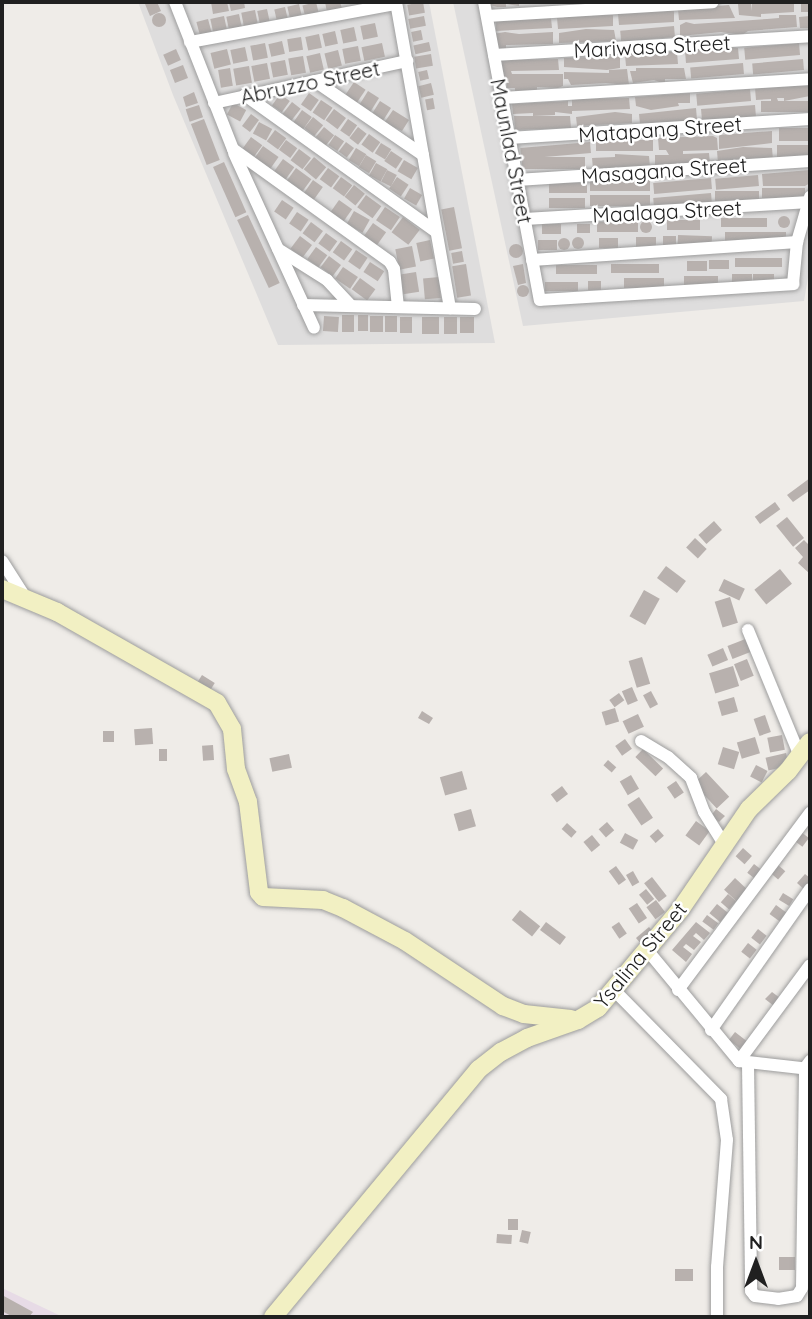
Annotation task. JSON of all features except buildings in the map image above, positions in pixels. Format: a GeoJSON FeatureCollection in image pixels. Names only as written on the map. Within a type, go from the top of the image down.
{"type":"FeatureCollection","features":[{"type":"Feature","properties":{"kind":"street"},"geometry":{"type":"LineString","coordinates":[[175,2],[233,149],[314,328]]}},
{"type":"Feature","properties":{"kind":"street","name":"Maunlad Street"},"geometry":{"type":"LineString","coordinates":[[484,2],[540,300],[793,284],[797,242]]}},
{"type":"Feature","properties":{"kind":"street"},"geometry":{"type":"LineString","coordinates":[[487,16],[713,2]]}},
{"type":"Feature","properties":{"kind":"street"},"geometry":{"type":"LineString","coordinates":[[190,42],[396,3],[450,308]]}},
{"type":"Feature","properties":{"kind":"street","name":"Mariwasa Street"},"geometry":{"type":"LineString","coordinates":[[494,55],[810,36]]}},
{"type":"Feature","properties":{"kind":"street","name":"Abruzzo Street"},"geometry":{"type":"LineString","coordinates":[[214,103],[407,61]]}},
{"type":"Feature","properties":{"kind":"street","name":"Mariwasa Street"},"geometry":{"type":"LineString","coordinates":[[502,98],[810,79]]}},
{"type":"Feature","properties":{"kind":"street"},"geometry":{"type":"LineString","coordinates":[[315,80],[423,155]]}},
{"type":"Feature","properties":{"kind":"street"},"geometry":{"type":"LineString","coordinates":[[245,96],[435,230]]}},
{"type":"Feature","properties":{"kind":"street","name":"Matapang Street"},"geometry":{"type":"LineString","coordinates":[[509,138],[810,119]]}},
{"type":"Feature","properties":{"kind":"street"},"geometry":{"type":"LineString","coordinates":[[233,149],[390,262],[394,269],[398,307]]}},
{"type":"Feature","properties":{"kind":"street","name":"Masagana Street"},"geometry":{"type":"LineString","coordinates":[[517,180],[810,161]]}},
{"type":"Feature","properties":{"kind":"street"},"geometry":{"type":"LineString","coordinates":[[532,260],[797,242],[809,200]]}},
{"type":"Feature","properties":{"kind":"street","name":"Maalaga Street"},"geometry":{"type":"LineString","coordinates":[[524,219],[809,200]]}},
{"type":"Feature","properties":{"kind":"street"},"geometry":{"type":"LineString","coordinates":[[278,249],[327,280],[351,306]]}},
{"type":"Feature","properties":{"kind":"street"},"geometry":{"type":"LineString","coordinates":[[303,305],[475,309]]}},
{"type":"Feature","properties":{"kind":"street"},"geometry":{"type":"LineString","coordinates":[[2,561],[25,597]]}},
{"type":"Feature","properties":{"kind":"street"},"geometry":{"type":"LineString","coordinates":[[2,589],[25,597],[206,695],[225,712],[232,729],[236,769],[248,802],[255,870],[263,897],[323,901],[343,908],[405,941],[503,1006],[524,1014],[578,1020]]}},
{"type":"Feature","properties":{"kind":"street"},"geometry":{"type":"LineString","coordinates":[[748,630],[805,748]]}},
{"type":"Feature","properties":{"kind":"street"},"geometry":{"type":"LineString","coordinates":[[641,741],[668,757],[691,778],[704,812],[724,844]]}},
{"type":"Feature","properties":{"kind":"street","name":"Ysalina Street"},"geometry":{"type":"LineString","coordinates":[[273,1317],[479,1069],[501,1052],[527,1038],[578,1020],[598,1008],[680,910],[749,809],[788,771],[805,748]]}},
{"type":"Feature","properties":{"kind":"street"},"geometry":{"type":"LineString","coordinates":[[678,990],[810,813]]}},
{"type":"Feature","properties":{"kind":"street"},"geometry":{"type":"LineString","coordinates":[[711,1030],[810,889]]}},
{"type":"Feature","properties":{"kind":"street"},"geometry":{"type":"LineString","coordinates":[[648,951],[711,1030],[744,1063],[808,1066],[802,1288],[797,1296],[763,1298],[751,1291],[750,1280],[744,1063],[810,965]]}},
{"type":"Feature","properties":{"kind":"street"},"geometry":{"type":"LineString","coordinates":[[612,988],[721,1099],[727,1140],[717,1267],[717,1317]]}},
{"type":"Feature","properties":{"kind":"shaded area"},"geometry":{"type":"Polygon","coordinates":[[[138,2],[429,2],[495,343],[278,345],[173,95],[138,2]]]}},
{"type":"Feature","properties":{"kind":"shaded area"},"geometry":{"type":"Polygon","coordinates":[[[453,2],[810,2],[810,266],[804,301],[523,326],[453,2]]]}},
{"type":"Feature","properties":{"kind":"shaded area"},"geometry":{"type":"Polygon","coordinates":[[[2,1288],[63,1317],[2,1317],[2,1288]]]}}]}
